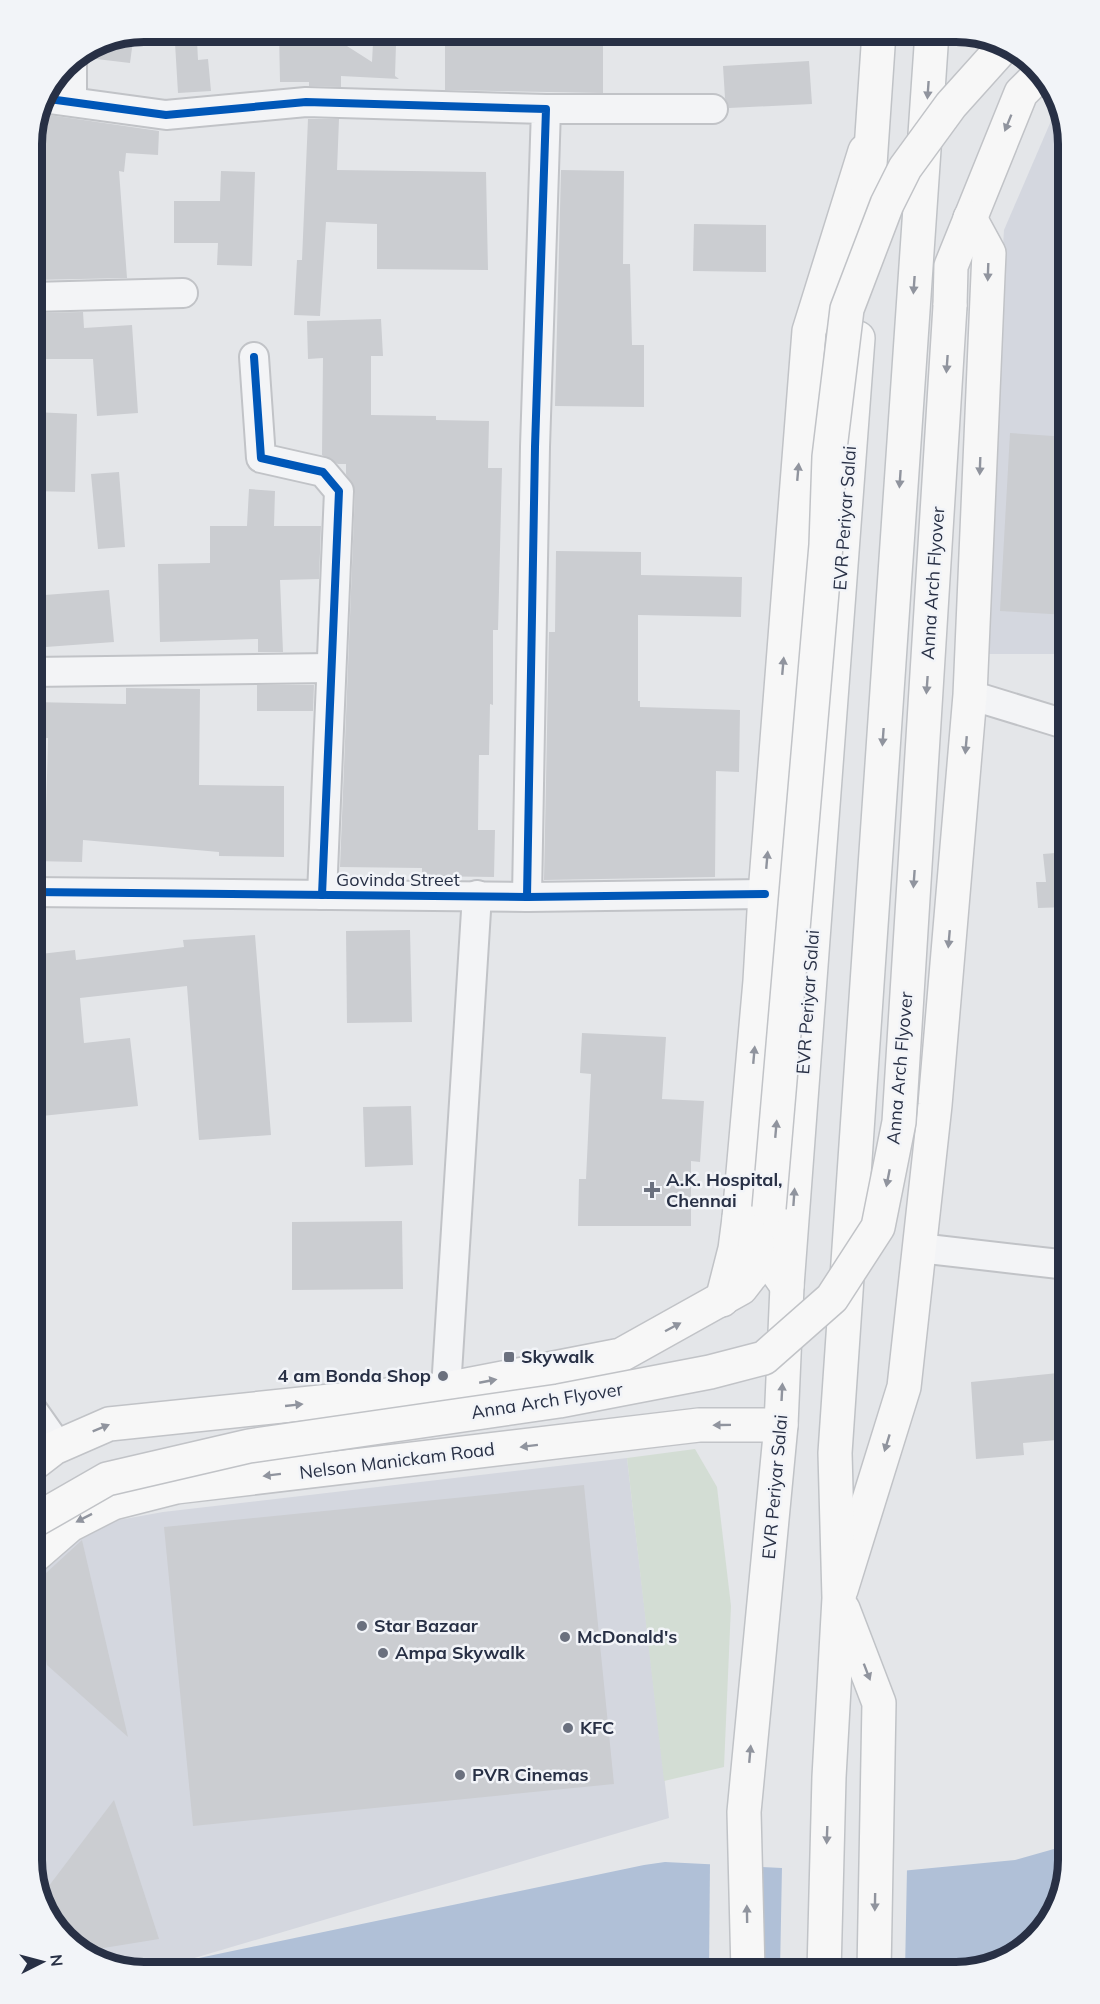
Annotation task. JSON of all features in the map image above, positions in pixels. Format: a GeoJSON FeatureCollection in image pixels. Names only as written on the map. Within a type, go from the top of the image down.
{"type":"FeatureCollection","features":[{"type":"Feature","properties":{"kind":"main road","name":"EVR Periyar Salai"},"geometry":{"type":"LineString","coordinates":[[748,1962],[744,1812],[781,1425],[787,1286],[878,42]]}},
{"type":"Feature","properties":{"kind":"main road"},"geometry":{"type":"LineString","coordinates":[[824,1962],[829,1777],[839,1598],[835,1453],[931,42]]}},
{"type":"Feature","properties":{"kind":"main road"},"geometry":{"type":"LineString","coordinates":[[42,1458],[58,1446],[109,1424],[446,1389],[621,1354],[722,1300],[741,1288],[755,1270],[826,545],[829,457],[847,309],[887,204],[905,168],[951,105],[999,51]]}},
{"type":"Feature","properties":{"kind":"main road","name":"Anna Arch Flyover"},"geometry":{"type":"LineString","coordinates":[[42,1516],[107,1479],[249,1446],[559,1401],[710,1372],[764,1358],[832,1298],[878,1227],[899,1122],[951,266],[1021,93],[1035,79]]}},
{"type":"Feature","properties":{"kind":"main road"},"geometry":{"type":"LineString","coordinates":[[787,1286],[760,1226],[760,981],[765,894],[809,331],[874,120]]}},
{"type":"Feature","properties":{"kind":"main road"},"geometry":{"type":"LineString","coordinates":[[919,216],[951,266]]}},
{"type":"Feature","properties":{"kind":"main road"},"geometry":{"type":"LineString","coordinates":[[874,1962],[879,1703],[839,1598],[904,1387],[935,1105],[970,695],[989,253],[970,218]]}},
{"type":"Feature","properties":{"kind":"main road"},"geometry":{"type":"LineString","coordinates":[[621,1354],[630,1434]]}},
{"type":"Feature","properties":{"kind":"main road","name":"Nelson Manickam Road"},"geometry":{"type":"LineString","coordinates":[[42,1549],[70,1525],[113,1503],[176,1486],[699,1425],[781,1425]]}},
{"type":"Feature","properties":{"kind":"street"},"geometry":{"type":"LineString","coordinates":[[66,79],[60,99],[166,115],[306,102],[546,109],[713,109]]}},
{"type":"Feature","properties":{"kind":"street"},"geometry":{"type":"LineString","coordinates":[[527,897],[535,459],[546,109]]}},
{"type":"Feature","properties":{"kind":"street"},"geometry":{"type":"LineString","coordinates":[[42,297],[183,293]]}},
{"type":"Feature","properties":{"kind":"street"},"geometry":{"type":"LineString","coordinates":[[254,357],[261,458],[323,472],[339,491],[322,895]]}},
{"type":"Feature","properties":{"kind":"street"},"geometry":{"type":"LineString","coordinates":[[42,672],[331,668]]}},
{"type":"Feature","properties":{"kind":"street"},"geometry":{"type":"LineString","coordinates":[[970,695],[1058,722]]}},
{"type":"Feature","properties":{"kind":"street","name":"Govinda Street"},"geometry":{"type":"LineString","coordinates":[[42,892],[527,897],[765,894]]}},
{"type":"Feature","properties":{"kind":"street"},"geometry":{"type":"LineString","coordinates":[[446,1389],[477,895]]}},
{"type":"Feature","properties":{"kind":"street"},"geometry":{"type":"LineString","coordinates":[[918,1248],[1058,1264]]}},
{"type":"Feature","properties":{"kind":"street"},"geometry":{"type":"LineString","coordinates":[[42,1423],[58,1446]]}},
{"type":"Feature","properties":{"kind":"shaded area"},"geometry":{"type":"Polygon","coordinates":[[[1053,116],[1058,144],[1058,654],[979,654],[1004,230],[1053,116]]]}},
{"type":"Feature","properties":{"kind":"shaded area"},"geometry":{"type":"Polygon","coordinates":[[[695,1449],[717,1487],[731,1606],[724,1767],[664,1781],[627,1458],[695,1449]]]}},
{"type":"Feature","properties":{"kind":"shaded area","name":"Ampa Skywalk"},"geometry":{"type":"Polygon","coordinates":[[[627,1458],[669,1818],[181,1962],[137,1962],[117,1959],[93,1948],[72,1932],[56,1911],[44,1880],[42,1860],[42,1573],[91,1525],[163,1512],[627,1458]]]}},
{"type":"Feature","properties":{"kind":"water"},"geometry":{"type":"Polygon","coordinates":[[[1058,1848],[1053,1893],[1041,1917],[1018,1941],[995,1954],[976,1960],[956,1962],[180,1962],[665,1862],[880,1873],[1015,1860],[1058,1848]]]}},
{"type":"Feature","properties":{"kind":"pier"},"geometry":{"type":"Polygon","coordinates":[[[710,1863],[762,1865],[761,1962],[709,1962],[710,1863]]]}},
{"type":"Feature","properties":{"kind":"pier"},"geometry":{"type":"Polygon","coordinates":[[[782,1866],[880,1870],[907,1868],[905,1962],[780,1962],[782,1866]]]}},
{"type":"Feature","properties":{"kind":"building"},"geometry":{"type":"Polygon","coordinates":[[[197,42],[198,60],[208,59],[211,91],[178,93],[175,43],[197,42]]]}},
{"type":"Feature","properties":{"kind":"building"},"geometry":{"type":"Polygon","coordinates":[[[279,42],[341,42],[372,62],[373,43],[396,44],[395,76],[399,79],[341,76],[341,87],[309,86],[309,82],[280,82],[279,42]]]}},
{"type":"Feature","properties":{"kind":"building"},"geometry":{"type":"Polygon","coordinates":[[[445,42],[574,42],[581,45],[603,45],[603,93],[445,90],[445,42]]]}},
{"type":"Feature","properties":{"kind":"building"},"geometry":{"type":"Polygon","coordinates":[[[133,43],[130,63],[90,58],[111,47],[133,43]]]}},
{"type":"Feature","properties":{"kind":"building"},"geometry":{"type":"Polygon","coordinates":[[[809,61],[812,104],[729,108],[725,98],[723,66],[809,61]]]}},
{"type":"Feature","properties":{"kind":"building"},"geometry":{"type":"Polygon","coordinates":[[[46,115],[159,131],[158,155],[126,153],[124,172],[119,171],[127,278],[42,280],[42,137],[46,115]]]}},
{"type":"Feature","properties":{"kind":"building"},"geometry":{"type":"Polygon","coordinates":[[[308,119],[339,119],[337,170],[486,172],[488,270],[377,269],[377,224],[326,222],[320,316],[294,315],[297,260],[302,260],[308,119]]]}},
{"type":"Feature","properties":{"kind":"building"},"geometry":{"type":"Polygon","coordinates":[[[561,170],[624,171],[623,264],[630,264],[632,345],[644,345],[644,407],[555,406],[561,170]]]}},
{"type":"Feature","properties":{"kind":"building"},"geometry":{"type":"Polygon","coordinates":[[[221,171],[255,172],[252,266],[217,265],[218,243],[174,243],[174,201],[220,201],[221,171]]]}},
{"type":"Feature","properties":{"kind":"building"},"geometry":{"type":"Polygon","coordinates":[[[694,224],[766,225],[766,272],[693,271],[694,224]]]}},
{"type":"Feature","properties":{"kind":"building"},"geometry":{"type":"Polygon","coordinates":[[[83,312],[84,328],[132,325],[138,413],[97,416],[93,359],[42,359],[42,313],[83,312]]]}},
{"type":"Feature","properties":{"kind":"building"},"geometry":{"type":"Polygon","coordinates":[[[381,319],[383,356],[371,356],[371,415],[436,416],[436,420],[489,421],[488,468],[502,468],[498,630],[493,630],[493,705],[490,704],[489,755],[479,755],[478,830],[495,830],[494,877],[422,876],[422,868],[340,867],[355,492],[346,474],[346,464],[338,464],[322,455],[323,358],[308,359],[307,321],[381,319]]]}},
{"type":"Feature","properties":{"kind":"building"},"geometry":{"type":"Polygon","coordinates":[[[42,412],[77,414],[75,492],[42,491],[42,412]]]}},
{"type":"Feature","properties":{"kind":"building"},"geometry":{"type":"Polygon","coordinates":[[[1010,433],[1058,436],[1058,614],[1000,611],[1010,433]]]}},
{"type":"Feature","properties":{"kind":"building"},"geometry":{"type":"Polygon","coordinates":[[[119,472],[125,547],[98,549],[91,474],[119,472]]]}},
{"type":"Feature","properties":{"kind":"building"},"geometry":{"type":"Polygon","coordinates":[[[249,489],[275,491],[274,526],[321,526],[319,579],[280,580],[283,652],[258,652],[258,639],[160,642],[158,564],[210,563],[210,526],[247,526],[249,489]]]}},
{"type":"Feature","properties":{"kind":"building"},"geometry":{"type":"Polygon","coordinates":[[[556,551],[641,552],[641,575],[742,577],[741,617],[638,615],[638,701],[640,701],[640,707],[740,710],[739,772],[716,771],[715,877],[544,880],[549,632],[555,632],[556,551]]]}},
{"type":"Feature","properties":{"kind":"building"},"geometry":{"type":"Polygon","coordinates":[[[109,590],[114,642],[42,647],[42,595],[109,590]]]}},
{"type":"Feature","properties":{"kind":"building"},"geometry":{"type":"Polygon","coordinates":[[[257,685],[314,685],[313,711],[257,711],[257,685]]]}},
{"type":"Feature","properties":{"kind":"building"},"geometry":{"type":"Polygon","coordinates":[[[126,688],[200,689],[199,785],[284,786],[284,857],[219,856],[219,852],[83,840],[82,862],[42,861],[42,814],[46,814],[48,738],[42,738],[42,702],[126,704],[126,688]]]}},
{"type":"Feature","properties":{"kind":"building"},"geometry":{"type":"Polygon","coordinates":[[[1058,853],[1058,907],[1038,908],[1036,882],[1046,882],[1043,854],[1058,853]]]}},
{"type":"Feature","properties":{"kind":"building"},"geometry":{"type":"Polygon","coordinates":[[[410,930],[412,1022],[347,1023],[346,931],[410,930]]]}},
{"type":"Feature","properties":{"kind":"building"},"geometry":{"type":"Polygon","coordinates":[[[255,935],[271,1135],[199,1140],[187,986],[80,998],[84,1043],[130,1038],[138,1106],[42,1116],[42,954],[75,950],[76,960],[184,947],[183,940],[255,935]]]}},
{"type":"Feature","properties":{"kind":"building"},"geometry":{"type":"Polygon","coordinates":[[[582,1033],[666,1037],[662,1099],[704,1101],[700,1162],[691,1161],[691,1226],[578,1226],[579,1179],[586,1179],[591,1074],[580,1073],[582,1033]]]}},
{"type":"Feature","properties":{"kind":"building"},"geometry":{"type":"Polygon","coordinates":[[[411,1106],[413,1165],[365,1167],[363,1107],[411,1106]]]}},
{"type":"Feature","properties":{"kind":"building"},"geometry":{"type":"Polygon","coordinates":[[[402,1221],[403,1289],[292,1290],[292,1222],[402,1221]]]}},
{"type":"Feature","properties":{"kind":"building"},"geometry":{"type":"Polygon","coordinates":[[[1058,1373],[1058,1440],[1023,1443],[1024,1455],[976,1459],[971,1382],[1058,1373]]]}},
{"type":"Feature","properties":{"kind":"building","name":"Ampa Skywalk"},"geometry":{"type":"Polygon","coordinates":[[[584,1485],[614,1784],[193,1826],[164,1527],[584,1485]]]}},
{"type":"Feature","properties":{"kind":"building"},"geometry":{"type":"Polygon","coordinates":[[[82,1540],[128,1737],[47,1665],[42,1639],[42,1577],[82,1540]]]}},
{"type":"Feature","properties":{"kind":"building"},"geometry":{"type":"Polygon","coordinates":[[[114,1800],[159,1939],[96,1949],[72,1932],[63,1922],[47,1889],[114,1800]]]}},
{"type":"Feature","properties":{"kind":"cycle path"},"geometry":{"type":"LineString","coordinates":[[52,99],[166,115],[306,102],[546,109],[535,447],[527,897]]}},
{"type":"Feature","properties":{"kind":"cycle path"},"geometry":{"type":"LineString","coordinates":[[254,357],[261,458],[323,472],[339,491],[322,895]]}},
{"type":"Feature","properties":{"kind":"cycle path"},"geometry":{"type":"LineString","coordinates":[[42,892],[527,897],[765,894]]}},
{"type":"Feature","properties":{"kind":"place","name":"A.K. Hospital, Chennai"},"geometry":{"type":"Point","coordinates":[652,1190]}},
{"type":"Feature","properties":{"kind":"place","name":"Skywalk"},"geometry":{"type":"Point","coordinates":[509,1357]}},
{"type":"Feature","properties":{"kind":"place","name":"4 am Bonda Shop"},"geometry":{"type":"Point","coordinates":[443,1376]}},
{"type":"Feature","properties":{"kind":"place","name":"Star Bazaar"},"geometry":{"type":"Point","coordinates":[362,1626]}},
{"type":"Feature","properties":{"kind":"place","name":"McDonald's"},"geometry":{"type":"Point","coordinates":[565,1637]}},
{"type":"Feature","properties":{"kind":"place","name":"Ampa Skywalk"},"geometry":{"type":"Point","coordinates":[383,1653]}},
{"type":"Feature","properties":{"kind":"place","name":"KFC"},"geometry":{"type":"Point","coordinates":[568,1728]}},
{"type":"Feature","properties":{"kind":"place","name":"PVR Cinemas"},"geometry":{"type":"Point","coordinates":[460,1775]}}]}
